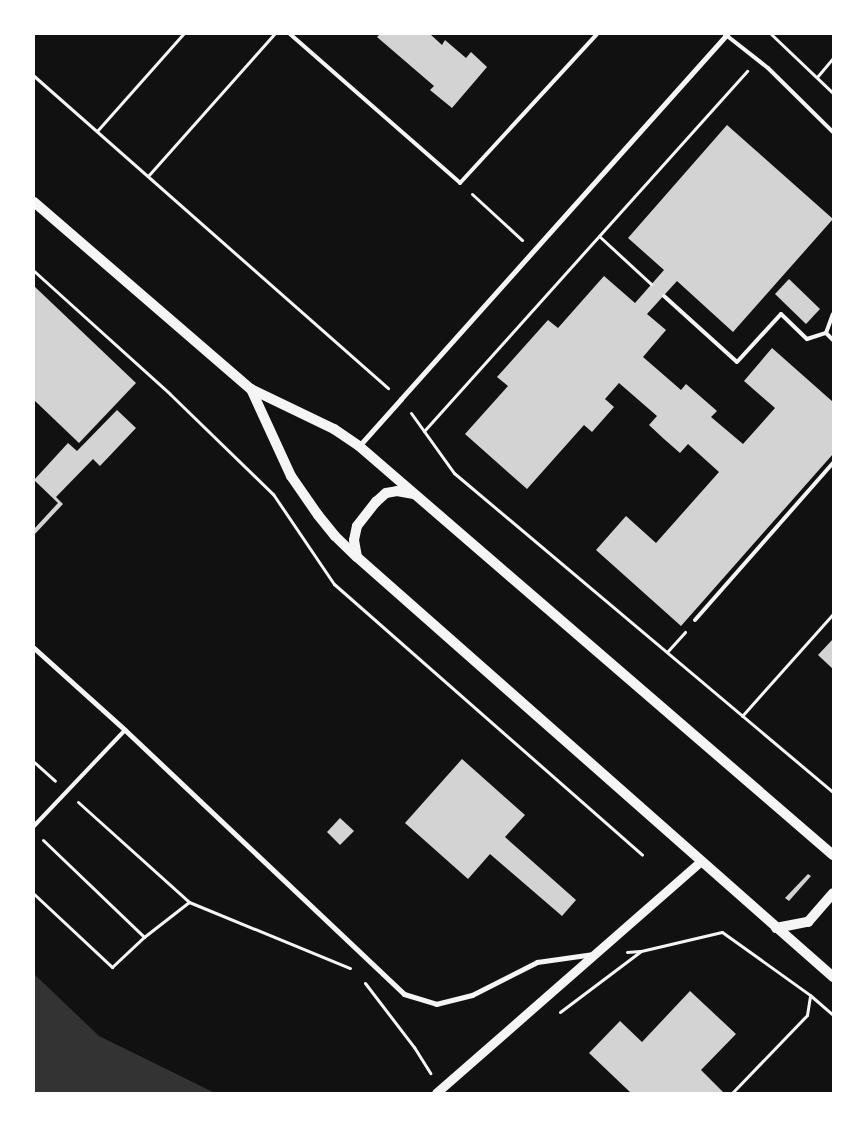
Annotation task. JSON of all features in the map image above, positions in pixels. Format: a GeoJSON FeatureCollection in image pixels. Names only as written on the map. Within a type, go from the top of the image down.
{"type":"FeatureCollection","features":[{"type":"Feature","properties":{"kind":"main road"},"geometry":{"type":"LineString","coordinates":[[34,202],[251,389],[334,429],[359,446],[833,855]]}},
{"type":"Feature","properties":{"kind":"main road"},"geometry":{"type":"LineString","coordinates":[[251,389],[292,476],[318,516],[357,557],[833,977]]}},
{"type":"Feature","properties":{"kind":"main road"},"geometry":{"type":"LineString","coordinates":[[357,557],[354,540],[357,526],[376,502],[386,494],[397,491],[415,494]]}},
{"type":"Feature","properties":{"kind":"main road"},"geometry":{"type":"LineString","coordinates":[[776,928],[808,922],[833,893]]}},
{"type":"Feature","properties":{"kind":"street"},"geometry":{"type":"LineString","coordinates":[[359,446],[726,34]]}},
{"type":"Feature","properties":{"kind":"street"},"geometry":{"type":"LineString","coordinates":[[34,648],[125,730],[404,994],[436,1004],[472,995],[537,962],[596,954]]}},
{"type":"Feature","properties":{"kind":"street"},"geometry":{"type":"LineString","coordinates":[[438,1092],[701,861]]}},
{"type":"Feature","properties":{"kind":"lane"},"geometry":{"type":"LineString","coordinates":[[290,34],[460,183],[597,34]]}},
{"type":"Feature","properties":{"kind":"lane"},"geometry":{"type":"LineString","coordinates":[[726,34],[757,60],[833,132]]}},
{"type":"Feature","properties":{"kind":"lane"},"geometry":{"type":"LineString","coordinates":[[664,296],[736,362],[781,314],[807,339],[826,333]]}},
{"type":"Feature","properties":{"kind":"lane"},"geometry":{"type":"LineString","coordinates":[[826,333],[833,314]]}},
{"type":"Feature","properties":{"kind":"lane"},"geometry":{"type":"LineString","coordinates":[[826,333],[833,340]]}},
{"type":"Feature","properties":{"kind":"lane"},"geometry":{"type":"LineString","coordinates":[[695,620],[833,463]]}},
{"type":"Feature","properties":{"kind":"lane"},"geometry":{"type":"LineString","coordinates":[[34,826],[125,730]]}},
{"type":"Feature","properties":{"kind":"path"},"geometry":{"type":"LineString","coordinates":[[96,131],[183,34]]}},
{"type":"Feature","properties":{"kind":"path"},"geometry":{"type":"LineString","coordinates":[[148,176],[274,34]]}},
{"type":"Feature","properties":{"kind":"path"},"geometry":{"type":"LineString","coordinates":[[771,34],[833,93]]}},
{"type":"Feature","properties":{"kind":"path"},"geometry":{"type":"LineString","coordinates":[[817,77],[833,58]]}},
{"type":"Feature","properties":{"kind":"path"},"geometry":{"type":"LineString","coordinates":[[424,430],[757,60]]}},
{"type":"Feature","properties":{"kind":"path"},"geometry":{"type":"LineString","coordinates":[[34,76],[401,399],[454,473],[833,792]]}},
{"type":"Feature","properties":{"kind":"path"},"geometry":{"type":"LineString","coordinates":[[460,183],[533,251]]}},
{"type":"Feature","properties":{"kind":"path"},"geometry":{"type":"LineString","coordinates":[[599,236],[651,284]]}},
{"type":"Feature","properties":{"kind":"path"},"geometry":{"type":"LineString","coordinates":[[742,716],[833,614]]}},
{"type":"Feature","properties":{"kind":"path"},"geometry":{"type":"LineString","coordinates":[[667,652],[686,630]]}},
{"type":"Feature","properties":{"kind":"path"},"geometry":{"type":"LineString","coordinates":[[34,762],[189,902],[356,970],[414,1047],[438,1092]]}},
{"type":"Feature","properties":{"kind":"path"},"geometry":{"type":"LineString","coordinates":[[41,837],[144,937]]}},
{"type":"Feature","properties":{"kind":"path"},"geometry":{"type":"LineString","coordinates":[[34,894],[112,967],[144,937],[189,902]]}},
{"type":"Feature","properties":{"kind":"path"},"geometry":{"type":"LineString","coordinates":[[556,1015],[641,951],[722,932],[810,995],[833,1015]]}},
{"type":"Feature","properties":{"kind":"path"},"geometry":{"type":"LineString","coordinates":[[356,970],[368,960]]}},
{"type":"Feature","properties":{"kind":"path"},"geometry":{"type":"LineString","coordinates":[[732,1093],[807,1014],[810,995]]}},
{"type":"Feature","properties":{"kind":"shaded area"},"geometry":{"type":"Polygon","coordinates":[[[34,974],[99,1036],[215,1093],[34,1093],[34,974]]]}},
{"type":"Feature","properties":{"kind":"building"},"geometry":{"type":"Polygon","coordinates":[[[380,34],[430,34],[442,45],[445,40],[466,58],[471,52],[487,67],[452,108],[430,90],[434,86],[377,37],[380,34]]]}},
{"type":"Feature","properties":{"kind":"building"},"geometry":{"type":"Polygon","coordinates":[[[727,125],[833,219],[733,332],[677,281],[647,314],[666,330],[643,357],[681,390],[686,384],[717,411],[711,417],[743,444],[775,408],[744,381],[772,348],[833,402],[833,454],[681,626],[596,550],[626,516],[656,543],[719,472],[688,444],[680,453],[664,439],[649,425],[657,416],[619,383],[605,399],[614,407],[592,432],[584,425],[527,489],[465,434],[508,386],[497,377],[548,320],[558,328],[604,276],[635,303],[664,270],[628,238],[727,125]]]}},
{"type":"Feature","properties":{"kind":"building"},"geometry":{"type":"Polygon","coordinates":[[[789,279],[820,309],[806,324],[775,294],[789,279]]]}},
{"type":"Feature","properties":{"kind":"building"},"geometry":{"type":"Polygon","coordinates":[[[34,286],[136,383],[79,443],[34,400],[34,286]]]}},
{"type":"Feature","properties":{"kind":"building"},"geometry":{"type":"Polygon","coordinates":[[[117,410],[136,428],[100,466],[93,459],[56,497],[63,504],[34,535],[34,529],[58,503],[34,480],[68,443],[77,451],[117,410]]]}},
{"type":"Feature","properties":{"kind":"building"},"geometry":{"type":"Polygon","coordinates":[[[833,639],[833,669],[818,655],[833,639]]]}},
{"type":"Feature","properties":{"kind":"building"},"geometry":{"type":"Polygon","coordinates":[[[462,759],[525,815],[505,837],[576,900],[562,916],[490,854],[468,879],[405,823],[462,759]]]}},
{"type":"Feature","properties":{"kind":"building"},"geometry":{"type":"Polygon","coordinates":[[[340,818],[354,831],[340,845],[327,832],[340,818]]]}},
{"type":"Feature","properties":{"kind":"building"},"geometry":{"type":"Polygon","coordinates":[[[808,874],[811,876],[789,901],[785,898],[808,874]]]}},
{"type":"Feature","properties":{"kind":"building"},"geometry":{"type":"Polygon","coordinates":[[[690,991],[736,1034],[701,1070],[722,1093],[631,1093],[589,1053],[620,1021],[642,1042],[690,991]]]}}]}
